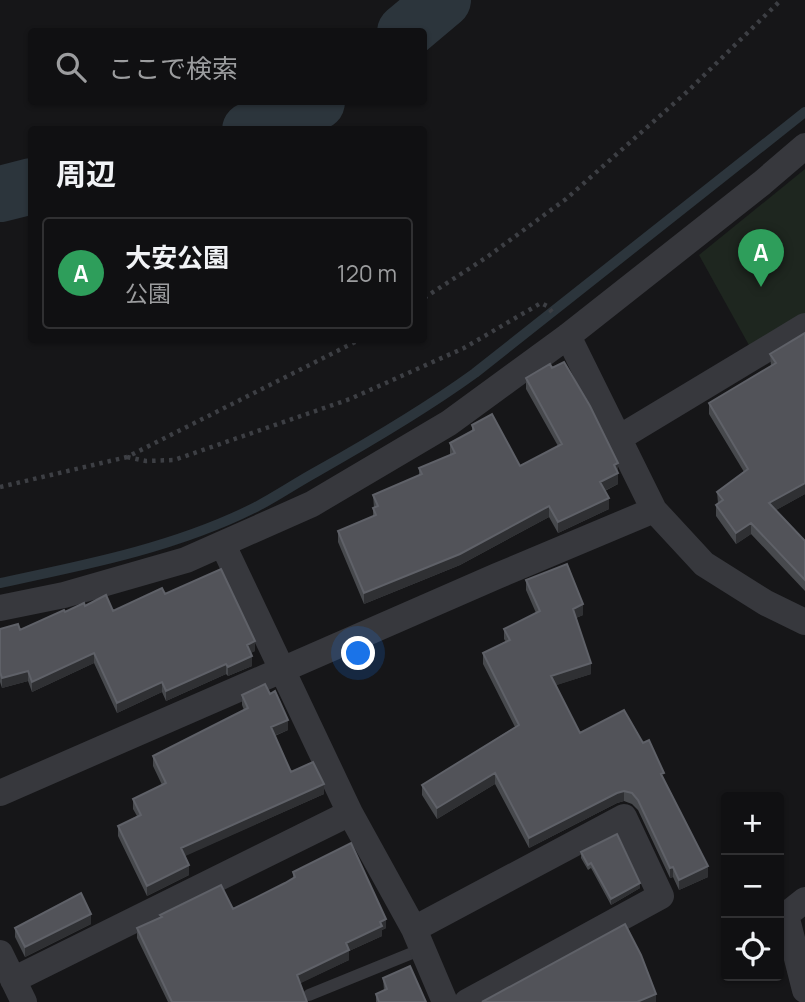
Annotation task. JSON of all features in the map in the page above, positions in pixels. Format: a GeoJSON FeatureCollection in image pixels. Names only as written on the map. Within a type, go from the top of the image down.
{"type":"FeatureCollection","features":[{"type":"Feature","properties":{"kind":"street"},"geometry":{"type":"LineString","coordinates":[[0,608],[64,595],[186,560],[312,504],[449,423],[568,335],[762,183],[805,146]]}},
{"type":"Feature","properties":{"kind":"street"},"geometry":{"type":"LineString","coordinates":[[619,438],[805,326]]}},
{"type":"Feature","properties":{"kind":"street"},"geometry":{"type":"LineString","coordinates":[[568,335],[654,510],[704,564],[766,603],[805,622]]}},
{"type":"Feature","properties":{"kind":"street"},"geometry":{"type":"LineString","coordinates":[[0,793],[654,510]]}},
{"type":"Feature","properties":{"kind":"street"},"geometry":{"type":"LineString","coordinates":[[223,545],[350,813],[418,939],[445,1002]]}},
{"type":"Feature","properties":{"kind":"street"},"geometry":{"type":"LineString","coordinates":[[0,953],[19,991],[350,813]]}},
{"type":"Feature","properties":{"kind":"street"},"geometry":{"type":"LineString","coordinates":[[418,939],[624,817],[661,896],[467,1002]]}},
{"type":"Feature","properties":{"kind":"street"},"geometry":{"type":"LineString","coordinates":[[805,901],[786,915],[805,990]]}},
{"type":"Feature","properties":{"kind":"lane"},"geometry":{"type":"LineString","coordinates":[[309,995],[418,939]]}},
{"type":"Feature","properties":{"kind":"path"},"geometry":{"type":"LineString","coordinates":[[427,296],[487,257],[566,199],[688,91],[781,0]]}},
{"type":"Feature","properties":{"kind":"path"},"geometry":{"type":"LineString","coordinates":[[127,457],[146,461],[174,460],[350,399],[464,348],[541,303],[547,306]]}},
{"type":"Feature","properties":{"kind":"path"},"geometry":{"type":"LineString","coordinates":[[0,487],[127,457],[353,343]]}},
{"type":"Feature","properties":{"kind":"shaded area"},"geometry":{"type":"Polygon","coordinates":[[[805,169],[805,319],[750,347],[699,255],[805,169]]]}},
{"type":"Feature","properties":{"kind":"building"},"geometry":{"type":"Polygon","coordinates":[[[805,333],[805,483],[769,503],[805,541],[805,580],[751,523],[736,533],[716,505],[723,500],[717,492],[748,469],[709,403],[776,363],[770,354],[805,333]]]}},
{"type":"Feature","properties":{"kind":"building"},"geometry":{"type":"Polygon","coordinates":[[[564,362],[590,406],[618,463],[614,465],[618,473],[600,482],[609,498],[558,522],[549,506],[460,554],[364,593],[338,531],[376,515],[373,508],[378,506],[373,495],[422,474],[419,468],[455,453],[450,443],[474,430],[472,425],[492,414],[520,466],[562,444],[526,378],[550,364],[552,368],[564,362]]]}},
{"type":"Feature","properties":{"kind":"building"},"geometry":{"type":"Polygon","coordinates":[[[567,564],[583,604],[573,609],[591,663],[551,676],[580,733],[624,710],[643,743],[649,740],[664,773],[661,774],[708,866],[679,880],[673,867],[670,868],[638,800],[632,793],[617,793],[529,838],[495,773],[437,808],[422,785],[519,725],[483,653],[510,640],[504,629],[540,611],[526,580],[567,564]]]}},
{"type":"Feature","properties":{"kind":"building"},"geometry":{"type":"Polygon","coordinates":[[[221,569],[255,641],[247,645],[252,656],[228,667],[226,664],[166,691],[162,682],[117,703],[94,653],[32,682],[28,671],[2,678],[0,629],[18,624],[20,630],[64,610],[65,612],[84,603],[85,606],[106,595],[113,611],[162,588],[165,594],[221,569]]]}},
{"type":"Feature","properties":{"kind":"building"},"geometry":{"type":"Polygon","coordinates":[[[265,684],[270,694],[275,691],[288,720],[271,727],[291,772],[313,762],[324,784],[181,848],[189,865],[147,886],[118,826],[141,815],[133,799],[166,783],[153,756],[248,708],[242,695],[265,684]]]}},
{"type":"Feature","properties":{"kind":"building"},"geometry":{"type":"Polygon","coordinates":[[[617,834],[640,883],[611,899],[591,863],[588,865],[581,852],[617,834]]]}},
{"type":"Feature","properties":{"kind":"building"},"geometry":{"type":"Polygon","coordinates":[[[351,843],[386,919],[380,922],[382,926],[346,943],[349,950],[297,975],[307,1002],[172,1002],[137,928],[221,885],[233,909],[295,877],[293,872],[351,843]]]}},
{"type":"Feature","properties":{"kind":"building"},"geometry":{"type":"Polygon","coordinates":[[[81,893],[91,914],[25,947],[15,928],[81,893]]]}},
{"type":"Feature","properties":{"kind":"building"},"geometry":{"type":"Polygon","coordinates":[[[625,924],[656,994],[637,1002],[482,1002],[625,924]]]}},
{"type":"Feature","properties":{"kind":"building"},"geometry":{"type":"Polygon","coordinates":[[[410,966],[426,1002],[379,1002],[376,994],[387,989],[383,978],[410,966]]]}},
{"type":"Feature","properties":{"kind":"waterway"},"geometry":{"type":"LineString","coordinates":[[410,28],[443,0]]}},
{"type":"Feature","properties":{"kind":"waterway"},"geometry":{"type":"LineString","coordinates":[[260,126],[310,105]]}},
{"type":"Feature","properties":{"kind":"waterway"},"geometry":{"type":"LineString","coordinates":[[0,583],[131,553],[195,533],[256,507],[357,449],[475,373],[805,112]]}},
{"type":"Feature","properties":{"kind":"waterway"},"geometry":{"type":"LineString","coordinates":[[0,194],[28,187]]}},
{"type":"Feature","properties":{"kind":"place","name":"大安公園"},"geometry":{"type":"Point","coordinates":[761,287]}}]}
